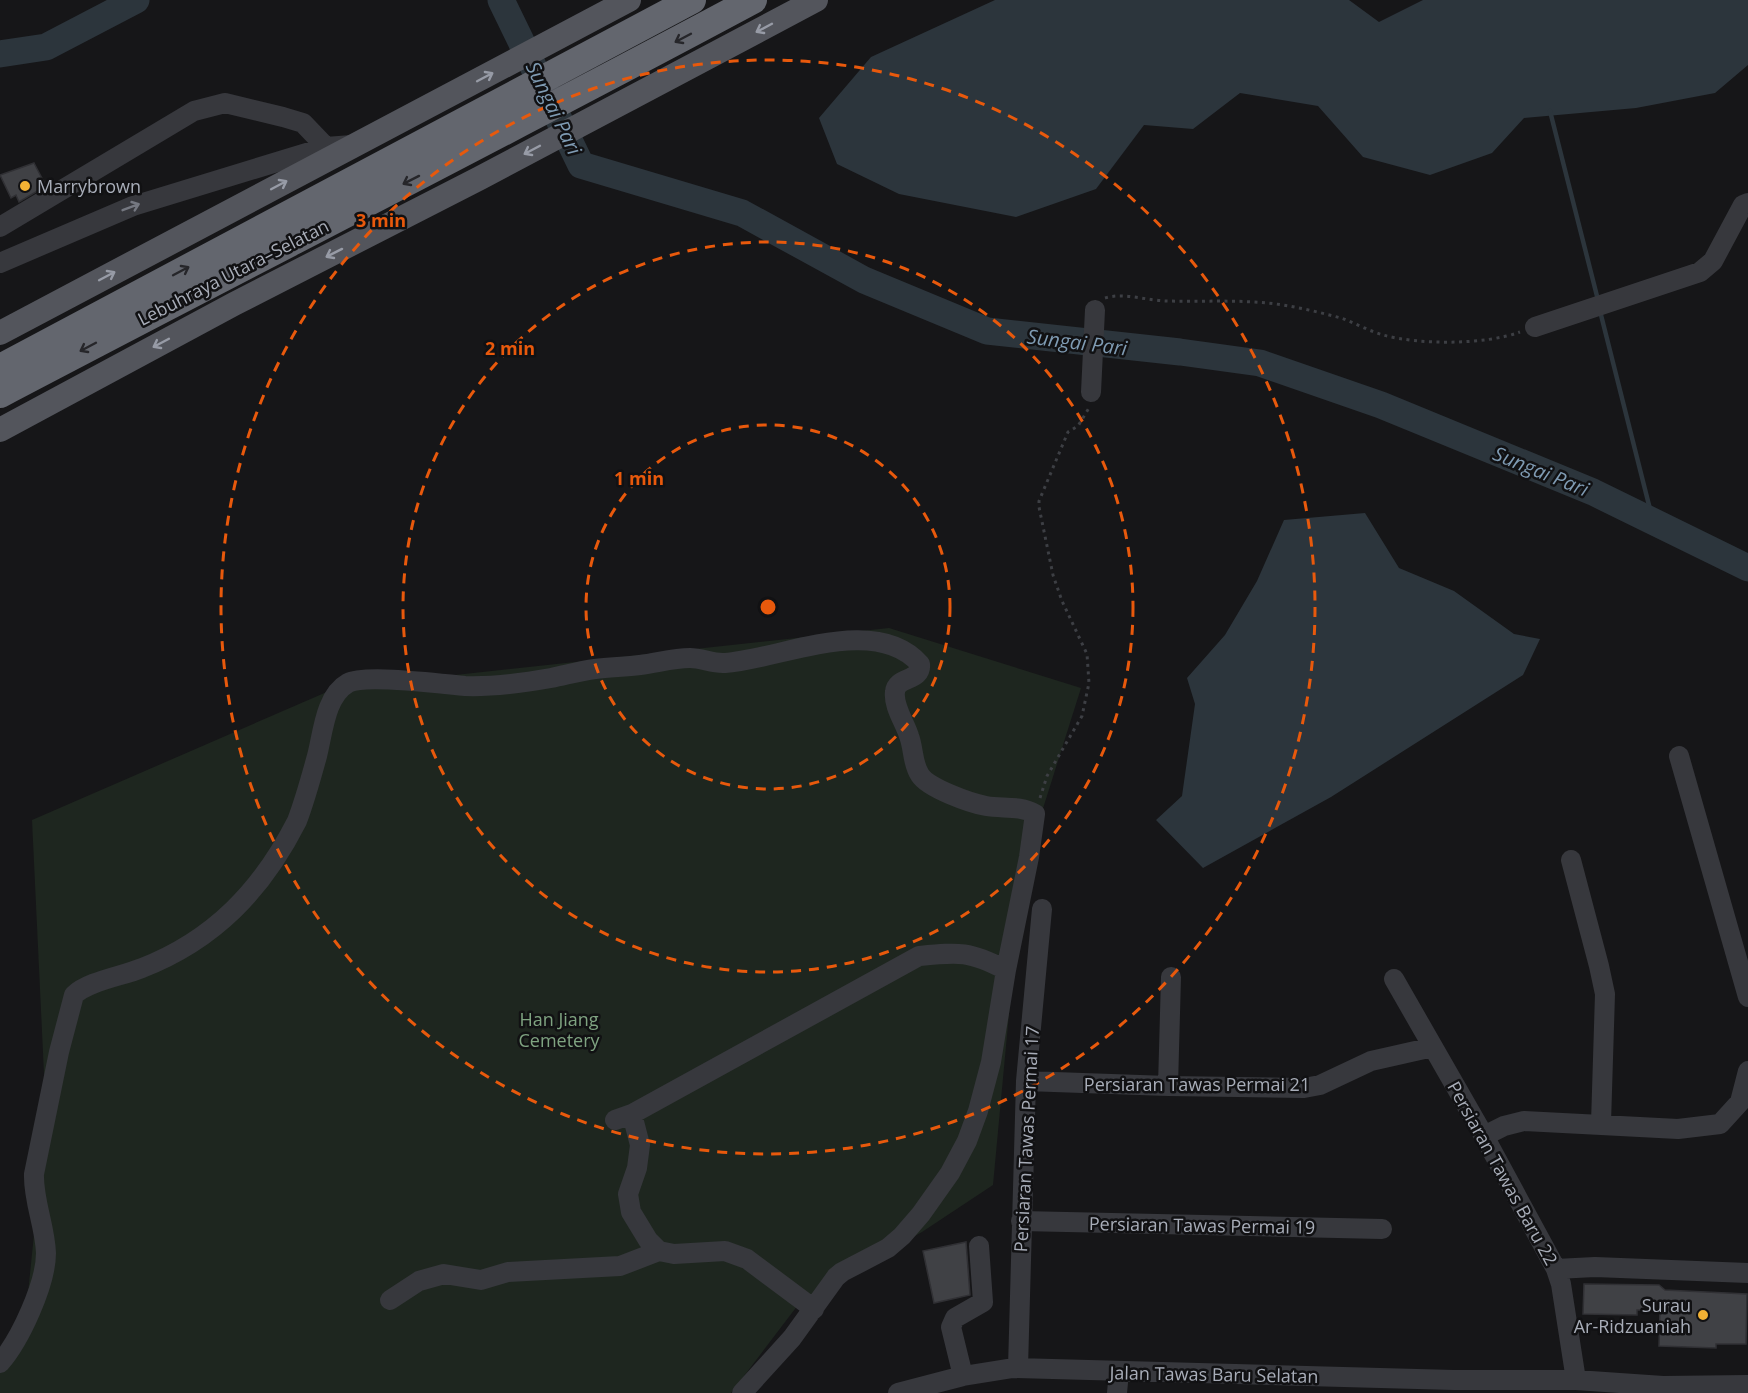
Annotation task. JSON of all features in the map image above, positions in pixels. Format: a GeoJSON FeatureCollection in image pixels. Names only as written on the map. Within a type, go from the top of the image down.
{"type":"FeatureCollection","features":[{"type":"Feature","properties":{"kind":"highway","name":"Lebuhraya Utara–Selatan"},"geometry":{"type":"LineString","coordinates":[[0,368],[692,0]]}},
{"type":"Feature","properties":{"kind":"highway","name":"Lebuhraya Utara–Selatan"},"geometry":{"type":"LineString","coordinates":[[0,394],[264,255],[463,154],[753,0]]}},
{"type":"Feature","properties":{"kind":"main road"},"geometry":{"type":"LineString","coordinates":[[0,333],[629,0]]}},
{"type":"Feature","properties":{"kind":"main road"},"geometry":{"type":"LineString","coordinates":[[0,430],[234,304],[480,178],[816,0]]}},
{"type":"Feature","properties":{"kind":"street"},"geometry":{"type":"LineString","coordinates":[[0,227],[194,111],[204,108],[225,103],[303,123],[326,147]]}},
{"type":"Feature","properties":{"kind":"street"},"geometry":{"type":"LineString","coordinates":[[0,263],[133,206],[326,147],[356,144]]}},
{"type":"Feature","properties":{"kind":"street"},"geometry":{"type":"LineString","coordinates":[[1535,327],[1700,272],[1713,261],[1743,205],[1748,203]]}},
{"type":"Feature","properties":{"kind":"street"},"geometry":{"type":"LineString","coordinates":[[1091,392],[1095,310]]}},
{"type":"Feature","properties":{"kind":"street"},"geometry":{"type":"LineString","coordinates":[[0,1364],[21,1332],[42,1275],[46,1254],[42,1218],[34,1188],[34,1174],[59,1052],[74,994],[84,988],[150,965],[188,946],[212,930],[243,902],[290,835],[297,821],[331,705],[337,695],[351,682],[368,678],[468,686],[501,685],[598,668],[636,666],[683,658],[725,663],[831,643],[858,640],[884,643],[899,647],[920,664],[918,673],[898,684],[895,692],[910,738],[913,760],[921,778],[927,784],[974,803],[995,807],[1020,807],[1035,814],[991,1062],[967,1141],[950,1173],[921,1214],[888,1248],[842,1272],[792,1338],[742,1393]]}},
{"type":"Feature","properties":{"kind":"street"},"geometry":{"type":"LineString","coordinates":[[1679,756],[1748,997]]}},
{"type":"Feature","properties":{"kind":"street"},"geometry":{"type":"LineString","coordinates":[[1571,860],[1605,994],[1601,1124]]}},
{"type":"Feature","properties":{"kind":"street","name":"Persiaran Tawas Permai 17"},"geometry":{"type":"LineString","coordinates":[[1018,1368],[1026,1081],[1042,909]]}},
{"type":"Feature","properties":{"kind":"street"},"geometry":{"type":"LineString","coordinates":[[659,1251],[648,1240],[631,1212],[628,1194],[637,1168],[640,1145],[624,1117],[919,956],[959,952],[982,958],[1006,970]]}},
{"type":"Feature","properties":{"kind":"street"},"geometry":{"type":"LineString","coordinates":[[1168,1086],[1171,977]]}},
{"type":"Feature","properties":{"kind":"street","name":"Persiaran Tawas Baru 22"},"geometry":{"type":"LineString","coordinates":[[1394,979],[1484,1136],[1556,1269],[1561,1284],[1576,1380]]}},
{"type":"Feature","properties":{"kind":"street","name":"Persiaran Tawas Permai 21"},"geometry":{"type":"LineString","coordinates":[[1026,1081],[1304,1088],[1328,1081],[1371,1061],[1433,1047]]}},
{"type":"Feature","properties":{"kind":"street"},"geometry":{"type":"LineString","coordinates":[[1484,1136],[1504,1126],[1524,1122],[1678,1128],[1720,1124],[1740,1102],[1748,1071]]}},
{"type":"Feature","properties":{"kind":"street","name":"Persiaran Tawas Permai 19"},"geometry":{"type":"LineString","coordinates":[[1021,1221],[1382,1229]]}},
{"type":"Feature","properties":{"kind":"street"},"geometry":{"type":"LineString","coordinates":[[963,1376],[951,1327],[955,1318],[983,1302],[979,1246]]}},
{"type":"Feature","properties":{"kind":"street"},"geometry":{"type":"LineString","coordinates":[[390,1300],[419,1281],[444,1274],[481,1280],[508,1272],[620,1266],[659,1251],[674,1254],[725,1251],[747,1259],[814,1309]]}},
{"type":"Feature","properties":{"kind":"street"},"geometry":{"type":"LineString","coordinates":[[1556,1269],[1595,1267],[1748,1273]]}},
{"type":"Feature","properties":{"kind":"street","name":"Jalan Tawas Baru Selatan"},"geometry":{"type":"LineString","coordinates":[[898,1393],[963,1376],[1018,1368],[1454,1380],[1576,1380],[1663,1389],[1746,1388]]}},
{"type":"Feature","properties":{"kind":"street"},"geometry":{"type":"LineString","coordinates":[[1117,1393],[1119,1372]]}},
{"type":"Feature","properties":{"kind":"path"},"geometry":{"type":"LineString","coordinates":[[1095,310],[1099,302],[1114,296],[1163,301],[1227,300],[1262,303],[1291,306],[1341,319],[1402,340],[1430,342],[1481,340],[1508,336],[1535,327]]}},
{"type":"Feature","properties":{"kind":"path"},"geometry":{"type":"LineString","coordinates":[[1035,814],[1047,776],[1082,716],[1089,683],[1089,665],[1083,645],[1062,601],[1053,575],[1039,501],[1068,432],[1078,426],[1088,412],[1091,392]]}},
{"type":"Feature","properties":{"kind":"green space","name":"Han Jiang Cemetery"},"geometry":{"type":"Polygon","coordinates":[[[889,628],[1081,688],[1022,875],[993,1185],[922,1232],[801,1301],[731,1393],[0,1393],[0,1353],[26,1313],[46,1116],[32,820],[336,688],[889,628]]]}},
{"type":"Feature","properties":{"kind":"shaded area"},"geometry":{"type":"Polygon","coordinates":[[[995,0],[1349,0],[1379,22],[1423,0],[1748,0],[1748,65],[1715,93],[1636,108],[1524,118],[1492,153],[1430,175],[1363,157],[1318,106],[1240,93],[1193,129],[1144,125],[1096,189],[1016,217],[899,194],[837,164],[819,118],[871,57],[995,0]]]}},
{"type":"Feature","properties":{"kind":"shaded area"},"geometry":{"type":"Polygon","coordinates":[[[1365,513],[1399,568],[1454,591],[1514,634],[1540,639],[1523,675],[1331,797],[1203,868],[1156,820],[1182,796],[1195,704],[1187,678],[1225,635],[1257,581],[1284,520],[1365,513]]]}},
{"type":"Feature","properties":{"kind":"building","name":"Marrybrown"},"geometry":{"type":"Polygon","coordinates":[[[34,163],[46,186],[19,202],[16,195],[11,198],[0,175],[34,163]]]}},
{"type":"Feature","properties":{"kind":"building"},"geometry":{"type":"Polygon","coordinates":[[[966,1242],[970,1295],[934,1303],[923,1251],[966,1242]]]}},
{"type":"Feature","properties":{"kind":"building","name":"Surau Ar-Ridzuaniah"},"geometry":{"type":"Polygon","coordinates":[[[1584,1284],[1659,1285],[1665,1290],[1747,1294],[1746,1344],[1716,1344],[1716,1348],[1659,1346],[1660,1310],[1637,1310],[1637,1315],[1583,1314],[1584,1284]]]}},
{"type":"Feature","properties":{"kind":"waterway","name":"Sungai Pari"},"geometry":{"type":"LineString","coordinates":[[0,54],[46,47],[136,0]]}},
{"type":"Feature","properties":{"kind":"waterway","name":"Sungai Pari"},"geometry":{"type":"LineString","coordinates":[[501,0],[581,165],[742,213],[864,280],[987,331],[1260,363],[1381,405],[1593,492],[1748,568]]}},
{"type":"Feature","properties":{"kind":"waterway"},"geometry":{"type":"LineString","coordinates":[[1550,111],[1598,300]]}},
{"type":"Feature","properties":{"kind":"waterway"},"geometry":{"type":"LineString","coordinates":[[1600,311],[1653,521]]}},
{"type":"Feature","properties":{"kind":"place","name":"Marrybrown"},"geometry":{"type":"Point","coordinates":[25,186]}},
{"type":"Feature","properties":{"kind":"place","name":"Surau Ar-Ridzuaniah"},"geometry":{"type":"Point","coordinates":[1703,1315]}}]}
